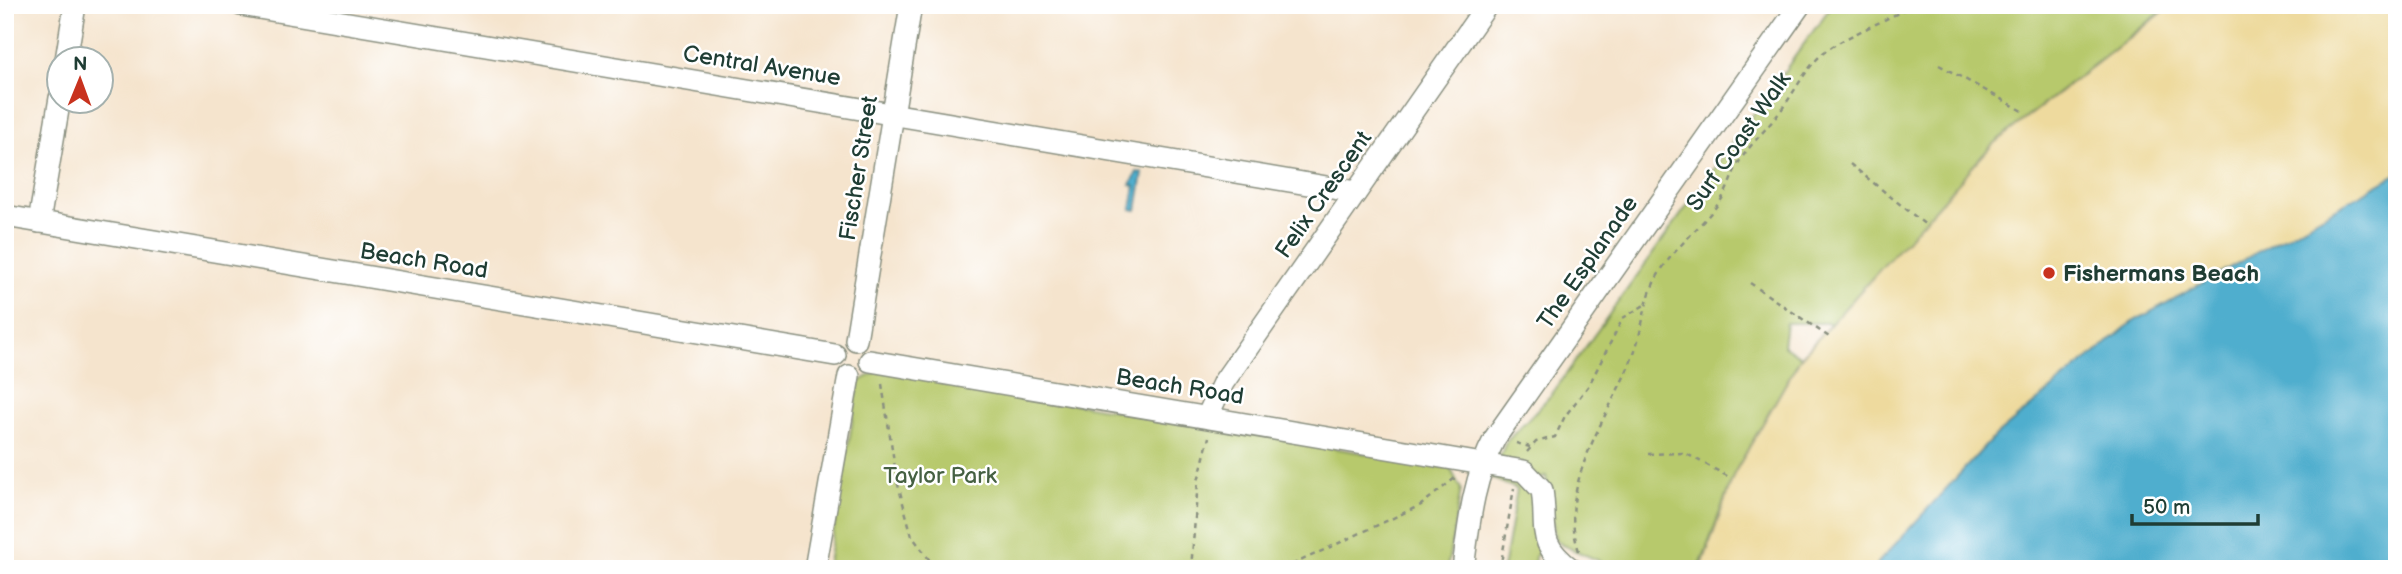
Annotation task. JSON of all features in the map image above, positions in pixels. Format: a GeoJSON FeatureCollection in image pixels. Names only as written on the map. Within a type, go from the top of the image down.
{"type":"FeatureCollection","features":[{"type":"Feature","properties":{"kind":"street"},"geometry":{"type":"LineString","coordinates":[[68,46],[75,5]]}},
{"type":"Feature","properties":{"kind":"street","name":"Central Avenue"},"geometry":{"type":"LineString","coordinates":[[241,5],[1356,192]]}},
{"type":"Feature","properties":{"kind":"street","name":"Fischer Street"},"geometry":{"type":"LineString","coordinates":[[856,340],[911,5]]}},
{"type":"Feature","properties":{"kind":"street","name":"Felix Crescent"},"geometry":{"type":"LineString","coordinates":[[1210,417],[1223,383],[1487,5]]}},
{"type":"Feature","properties":{"kind":"street","name":"The Esplanade"},"geometry":{"type":"LineString","coordinates":[[1462,569],[1474,490],[1482,464],[1502,427],[1800,5]]}},
{"type":"Feature","properties":{"kind":"street"},"geometry":{"type":"LineString","coordinates":[[39,222],[57,116]]}},
{"type":"Feature","properties":{"kind":"street","name":"Beach Road"},"geometry":{"type":"LineString","coordinates":[[5,216],[835,355]]}},
{"type":"Feature","properties":{"kind":"street"},"geometry":{"type":"LineString","coordinates":[[856,340],[867,348],[877,362],[863,373],[849,376],[837,369],[835,355],[842,344],[856,340]]}},
{"type":"Feature","properties":{"kind":"street","name":"Beach Road"},"geometry":{"type":"LineString","coordinates":[[877,362],[1519,470]]}},
{"type":"Feature","properties":{"kind":"street"},"geometry":{"type":"LineString","coordinates":[[815,569],[849,376]]}},
{"type":"Feature","properties":{"kind":"street"},"geometry":{"type":"LineString","coordinates":[[1519,470],[1532,476],[1542,490],[1548,561],[1576,563]]}},
{"type":"Feature","properties":{"kind":"path","name":"Surf Coast Walk"},"geometry":{"type":"LineString","coordinates":[[1576,563],[1573,524],[1580,480],[1596,433],[1634,353],[1646,304],[1656,279],[1675,250],[1722,199],[1750,145],[1779,114],[1805,72],[1821,54],[1891,19],[1911,5]]}},
{"type":"Feature","properties":{"kind":"path"},"geometry":{"type":"LineString","coordinates":[[1939,65],[2023,111]]}},
{"type":"Feature","properties":{"kind":"path"},"geometry":{"type":"LineString","coordinates":[[1850,164],[1927,226]]}},
{"type":"Feature","properties":{"kind":"path"},"geometry":{"type":"LineString","coordinates":[[1750,282],[1832,339]]}},
{"type":"Feature","properties":{"kind":"path"},"geometry":{"type":"LineString","coordinates":[[1500,569],[1519,470],[1530,447],[1555,438],[1561,430],[1565,416],[1589,386],[1623,318],[1646,304]]}},
{"type":"Feature","properties":{"kind":"path"},"geometry":{"type":"LineString","coordinates":[[877,362],[897,481],[912,536],[936,569]]}},
{"type":"Feature","properties":{"kind":"path"},"geometry":{"type":"LineString","coordinates":[[1191,569],[1198,481],[1210,417]]}},
{"type":"Feature","properties":{"kind":"path"},"geometry":{"type":"LineString","coordinates":[[1648,454],[1685,453],[1729,477]]}},
{"type":"Feature","properties":{"kind":"path"},"geometry":{"type":"LineString","coordinates":[[1283,569],[1421,505],[1455,478]]}},
{"type":"Feature","properties":{"kind":"green space"},"geometry":{"type":"Polygon","coordinates":[[[1832,5],[2170,5],[1993,144],[1832,323],[1786,323],[1783,345],[1801,357],[1734,474],[1699,569],[1618,569],[1562,545],[1555,539],[1546,476],[1531,483],[1541,549],[1535,557],[1534,569],[1503,569],[1517,489],[1491,478],[1506,442],[1551,395],[1832,5]]]}},
{"type":"Feature","properties":{"kind":"green space","name":"Taylor Park"},"geometry":{"type":"Polygon","coordinates":[[[879,370],[1450,468],[1461,489],[1447,569],[827,569],[859,382],[879,370]]]}},
{"type":"Feature","properties":{"kind":"sand","name":"Fishermans Beach"},"geometry":{"type":"Polygon","coordinates":[[[2172,5],[2397,5],[2397,174],[2131,323],[1990,441],[1878,563],[1877,569],[1701,569],[1734,474],[1801,357],[1993,144],[2172,5]]]}},
{"type":"Feature","properties":{"kind":"water"},"geometry":{"type":"Polygon","coordinates":[[[1137,172],[1143,173],[1137,210],[1131,209],[1135,186],[1131,185],[1137,172]]]}},
{"type":"Feature","properties":{"kind":"water"},"geometry":{"type":"Polygon","coordinates":[[[2397,174],[2397,569],[1877,569],[1878,563],[1990,441],[2131,323],[2397,174]]]}},
{"type":"Feature","properties":{"kind":"place","name":"Fishermans Beach"},"geometry":{"type":"Point","coordinates":[2049,273]}}]}
